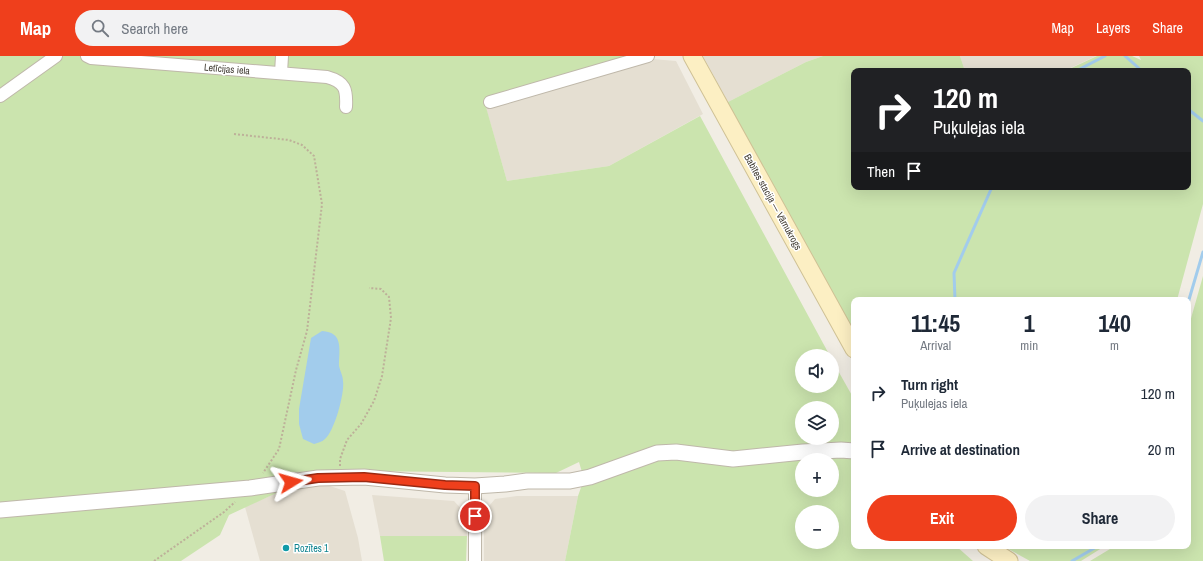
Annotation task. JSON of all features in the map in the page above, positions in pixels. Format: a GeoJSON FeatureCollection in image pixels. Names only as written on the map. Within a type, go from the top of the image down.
{"type":"FeatureCollection","features":[{"type":"Feature","properties":{"kind":"main road","name":"Babītes stacija — Vārnukrogs"},"geometry":{"type":"LineString","coordinates":[[692,56],[851,344]]}},
{"type":"Feature","properties":{"kind":"main road"},"geometry":{"type":"LineString","coordinates":[[991,549],[1009,561]]}},
{"type":"Feature","properties":{"kind":"street"},"geometry":{"type":"LineString","coordinates":[[0,96],[56,56]]}},
{"type":"Feature","properties":{"kind":"street","name":"Letīcijas iela"},"geometry":{"type":"LineString","coordinates":[[87,56],[327,77],[337,80],[344,86],[346,94],[346,107]]}},
{"type":"Feature","properties":{"kind":"street"},"geometry":{"type":"LineString","coordinates":[[281,73],[282,56]]}},
{"type":"Feature","properties":{"kind":"street"},"geometry":{"type":"LineString","coordinates":[[490,102],[648,56]]}},
{"type":"Feature","properties":{"kind":"street"},"geometry":{"type":"LineString","coordinates":[[0,510],[250,488],[318,478],[364,477],[445,485],[475,486],[527,481],[570,481],[590,477],[657,453],[676,452],[733,460],[803,452],[851,451]]}},
{"type":"Feature","properties":{"kind":"street"},"geometry":{"type":"LineString","coordinates":[[474,561],[475,486]]}},
{"type":"Feature","properties":{"kind":"path"},"geometry":{"type":"LineString","coordinates":[[154,561],[224,512],[250,488],[267,469],[279,449],[296,370],[307,331],[322,204],[314,156],[302,145],[289,140],[234,134]]}},
{"type":"Feature","properties":{"kind":"path"},"geometry":{"type":"LineString","coordinates":[[341,478],[340,459],[347,440],[361,424],[374,401],[380,382],[391,318],[389,297],[380,289],[369,288]]}},
{"type":"Feature","properties":{"kind":"shaded area"},"geometry":{"type":"Polygon","coordinates":[[[703,56],[823,56],[806,62],[728,102],[703,56]]]}},
{"type":"Feature","properties":{"kind":"shaded area"},"geometry":{"type":"Polygon","coordinates":[[[960,56],[1096,56],[1070,68],[964,68],[960,56]]]}},
{"type":"Feature","properties":{"kind":"shaded area"},"geometry":{"type":"Polygon","coordinates":[[[652,59],[676,61],[703,114],[609,166],[507,181],[486,108],[582,78],[652,59]]]}},
{"type":"Feature","properties":{"kind":"shaded area"},"geometry":{"type":"Polygon","coordinates":[[[327,485],[345,491],[358,538],[362,561],[260,561],[245,507],[285,489],[327,485]]]}},
{"type":"Feature","properties":{"kind":"shaded area"},"geometry":{"type":"Polygon","coordinates":[[[372,495],[454,501],[466,514],[467,536],[380,536],[372,495]]]}},
{"type":"Feature","properties":{"kind":"shaded area"},"geometry":{"type":"Polygon","coordinates":[[[517,496],[578,496],[565,561],[484,561],[484,512],[495,499],[517,496]]]}},
{"type":"Feature","properties":{"kind":"green space"},"geometry":{"type":"Polygon","coordinates":[[[0,56],[625,56],[484,100],[507,181],[609,166],[700,116],[826,349],[795,349],[795,393],[839,393],[839,372],[851,394],[851,549],[959,549],[973,561],[565,561],[578,496],[584,479],[579,462],[556,473],[347,471],[289,472],[285,489],[229,515],[220,535],[181,561],[0,561],[0,56]]]}},
{"type":"Feature","properties":{"kind":"green space"},"geometry":{"type":"Polygon","coordinates":[[[823,56],[960,56],[964,68],[851,68],[851,190],[1191,190],[1191,68],[1071,68],[1097,56],[1132,56],[1141,60],[1139,56],[1203,56],[1203,204],[1178,297],[851,297],[851,334],[726,103],[806,62],[823,56]]]}},
{"type":"Feature","properties":{"kind":"green space"},"geometry":{"type":"Polygon","coordinates":[[[1203,276],[1203,561],[1090,561],[1110,549],[1191,549],[1191,318],[1203,276]]]}},
{"type":"Feature","properties":{"kind":"green space"},"geometry":{"type":"Polygon","coordinates":[[[380,536],[467,536],[466,561],[384,561],[380,536]]]}},
{"type":"Feature","properties":{"kind":"green space"},"geometry":{"type":"Polygon","coordinates":[[[1008,549],[1100,549],[1081,561],[1030,561],[1008,549]]]}},
{"type":"Feature","properties":{"kind":"water"},"geometry":{"type":"Polygon","coordinates":[[[322,331],[329,332],[334,335],[339,343],[339,366],[343,377],[343,387],[338,412],[332,429],[325,439],[314,444],[303,439],[299,424],[299,409],[311,338],[322,331]]]}},
{"type":"Feature","properties":{"kind":"waterway"},"geometry":{"type":"LineString","coordinates":[[1082,68],[1105,56]]}},
{"type":"Feature","properties":{"kind":"waterway"},"geometry":{"type":"LineString","coordinates":[[1125,56],[1139,68]]}},
{"type":"Feature","properties":{"kind":"waterway"},"geometry":{"type":"LineString","coordinates":[[1191,111],[1203,121]]}},
{"type":"Feature","properties":{"kind":"waterway"},"geometry":{"type":"LineString","coordinates":[[955,297],[954,273],[991,190]]}},
{"type":"Feature","properties":{"kind":"waterway"},"geometry":{"type":"LineString","coordinates":[[1190,297],[1203,252]]}},
{"type":"Feature","properties":{"kind":"waterway"},"geometry":{"type":"LineString","coordinates":[[1072,561],[1093,549]]}},
{"type":"Feature","properties":{"kind":"place","name":"Rozītes 1"},"geometry":{"type":"Point","coordinates":[286,548]}},
{"type":"Feature","properties":{"kind":"route"},"geometry":{"type":"LineString","coordinates":[[291,482],[318,478],[364,477],[445,485],[475,486],[475,516]]}}]}
